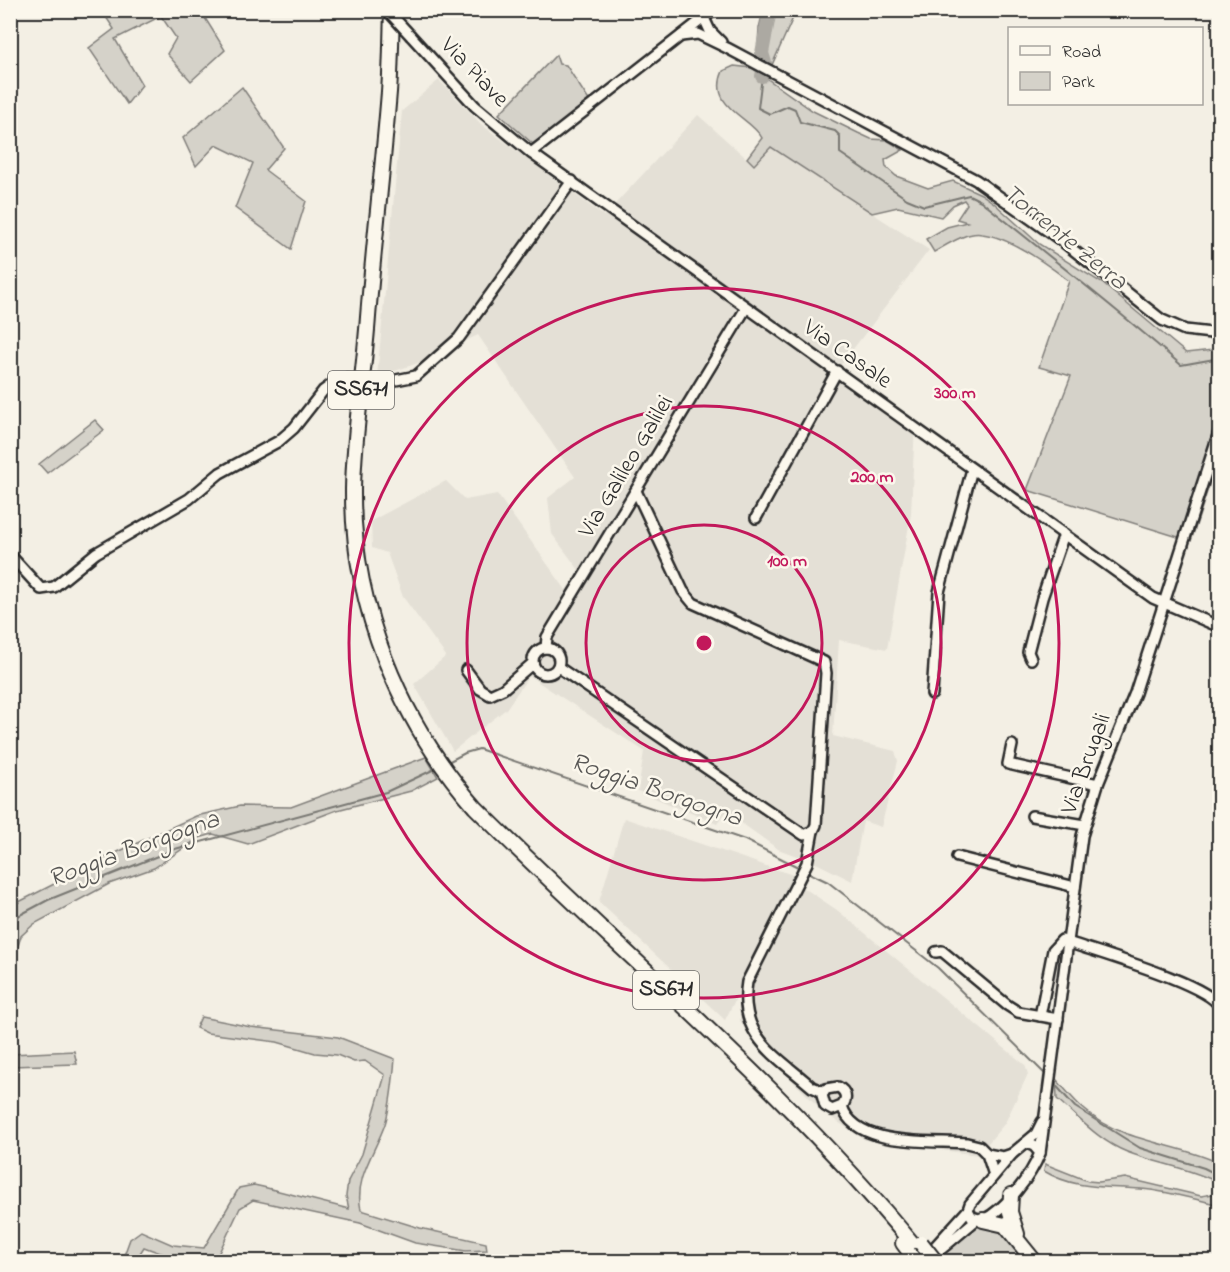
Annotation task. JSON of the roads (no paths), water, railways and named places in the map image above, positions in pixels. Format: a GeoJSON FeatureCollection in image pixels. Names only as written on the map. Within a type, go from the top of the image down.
{"type":"FeatureCollection","features":[{"type":"Feature","properties":{"kind":"highway","name":"SS671"},"geometry":{"type":"LineString","coordinates":[[393,10],[389,90],[354,461],[354,517],[360,572],[377,637],[401,696],[434,754],[459,788],[514,845],[802,1120],[871,1194],[921,1256]]}},
{"type":"Feature","properties":{"kind":"highway"},"geometry":{"type":"LineString","coordinates":[[1011,1195],[1010,1212],[1021,1241],[1035,1262]]}},
{"type":"Feature","properties":{"kind":"highway"},"geometry":{"type":"LineString","coordinates":[[980,1220],[1000,1222],[1021,1241]]}},
{"type":"Feature","properties":{"kind":"street","name":"Via Piave"},"geometry":{"type":"LineString","coordinates":[[387,10],[476,106],[509,135]]}},
{"type":"Feature","properties":{"kind":"street"},"geometry":{"type":"LineString","coordinates":[[531,153],[714,10]]}},
{"type":"Feature","properties":{"kind":"street"},"geometry":{"type":"LineString","coordinates":[[704,18],[710,31],[727,48]]}},
{"type":"Feature","properties":{"kind":"street"},"geometry":{"type":"LineString","coordinates":[[681,36],[698,34],[727,48],[976,180],[1045,228],[1162,320],[1185,330],[1220,334]]}},
{"type":"Feature","properties":{"kind":"street","name":"Via Casale"},"geometry":{"type":"LineString","coordinates":[[509,135],[746,308],[1165,604],[1220,627]]}},
{"type":"Feature","properties":{"kind":"street"},"geometry":{"type":"LineString","coordinates":[[10,555],[40,589],[48,589],[96,553],[189,499],[220,473],[279,441],[294,428],[323,392],[334,383],[346,379],[381,383],[416,376],[459,338],[572,181]]}},
{"type":"Feature","properties":{"kind":"street","name":"Via Galileo Galilei"},"geometry":{"type":"LineString","coordinates":[[546,648],[547,637],[746,308]]}},
{"type":"Feature","properties":{"kind":"street"},"geometry":{"type":"LineString","coordinates":[[756,518],[837,371]]}},
{"type":"Feature","properties":{"kind":"street","name":"Via Brugali"},"geometry":{"type":"LineString","coordinates":[[1040,1153],[1085,825],[1098,784],[1135,693],[1220,429]]}},
{"type":"Feature","properties":{"kind":"street"},"geometry":{"type":"LineString","coordinates":[[932,694],[939,592],[972,469]]}},
{"type":"Feature","properties":{"kind":"street"},"geometry":{"type":"LineString","coordinates":[[636,491],[682,591],[693,603],[824,662],[826,673],[816,825],[807,863],[747,982],[744,1000],[748,1021],[757,1039],[812,1087],[824,1092]]}},
{"type":"Feature","properties":{"kind":"street"},"geometry":{"type":"LineString","coordinates":[[1031,659],[1028,652],[1064,534]]}},
{"type":"Feature","properties":{"kind":"street"},"geometry":{"type":"LineString","coordinates":[[466,670],[480,689],[490,695],[503,689],[533,663],[536,652],[546,648],[557,654],[558,667]]}},
{"type":"Feature","properties":{"kind":"street"},"geometry":{"type":"LineString","coordinates":[[533,663],[537,671],[543,675],[550,674],[558,667]]}},
{"type":"Feature","properties":{"kind":"street"},"geometry":{"type":"LineString","coordinates":[[558,667],[804,835],[813,831]]}},
{"type":"Feature","properties":{"kind":"street"},"geometry":{"type":"LineString","coordinates":[[1012,745],[1008,764],[1098,784]]}},
{"type":"Feature","properties":{"kind":"street"},"geometry":{"type":"LineString","coordinates":[[1032,816],[1085,825]]}},
{"type":"Feature","properties":{"kind":"street"},"geometry":{"type":"LineString","coordinates":[[957,857],[1075,887]]}},
{"type":"Feature","properties":{"kind":"street"},"geometry":{"type":"LineString","coordinates":[[1040,1016],[1053,950],[1062,940],[1193,987],[1215,999],[1220,1007]]}},
{"type":"Feature","properties":{"kind":"street"},"geometry":{"type":"LineString","coordinates":[[936,952],[942,951],[1018,1012],[1058,1019]]}},
{"type":"Feature","properties":{"kind":"street"},"geometry":{"type":"LineString","coordinates":[[830,1087],[841,1089],[846,1099],[842,1106],[836,1110],[828,1109],[823,1103],[824,1092],[830,1087]]}},
{"type":"Feature","properties":{"kind":"street"},"geometry":{"type":"LineString","coordinates":[[842,1106],[850,1121],[871,1135],[968,1143],[979,1146],[987,1154],[994,1175]]}},
{"type":"Feature","properties":{"kind":"street"},"geometry":{"type":"LineString","coordinates":[[921,1256],[968,1210],[970,1203],[1012,1154],[1027,1143],[1043,1120]]}},
{"type":"Feature","properties":{"kind":"street"},"geometry":{"type":"LineString","coordinates":[[921,1256],[939,1251],[1011,1195],[1040,1153],[1034,1146],[1027,1143]]}},
{"type":"Feature","properties":{"kind":"street"},"geometry":{"type":"LineString","coordinates":[[987,1154],[1003,1157],[1012,1154]]}},
{"type":"Feature","properties":{"kind":"street"},"geometry":{"type":"LineString","coordinates":[[968,1210],[980,1220]]}},
{"type":"Feature","properties":{"kind":"waterway","name":"Torrente Zerra"},"geometry":{"type":"LineString","coordinates":[[762,76],[765,63],[762,53],[770,10]]}},
{"type":"Feature","properties":{"kind":"waterway","name":"Torrente Zerra"},"geometry":{"type":"LineString","coordinates":[[762,76],[758,108],[770,114],[788,106],[795,109],[800,122],[835,131],[840,136],[840,153],[907,199],[924,206],[969,195],[981,201],[1181,365],[1220,358]]}},
{"type":"Feature","properties":{"kind":"waterway","name":"Roggia Borgogna"},"geometry":{"type":"LineString","coordinates":[[446,763],[479,749],[745,840],[800,868]]}},
{"type":"Feature","properties":{"kind":"waterway","name":"Roggia Borgogna"},"geometry":{"type":"LineString","coordinates":[[10,932],[18,916],[48,900],[175,849],[386,792],[439,767]]}},
{"type":"Feature","properties":{"kind":"waterway","name":"Roggia Borgogna"},"geometry":{"type":"LineString","coordinates":[[805,871],[828,882],[938,968],[1047,1076]]}},
{"type":"Feature","properties":{"kind":"waterway","name":"Roggia Borgogna"},"geometry":{"type":"LineString","coordinates":[[1053,1082],[1075,1107],[1140,1148],[1204,1168],[1220,1176]]}}]}
